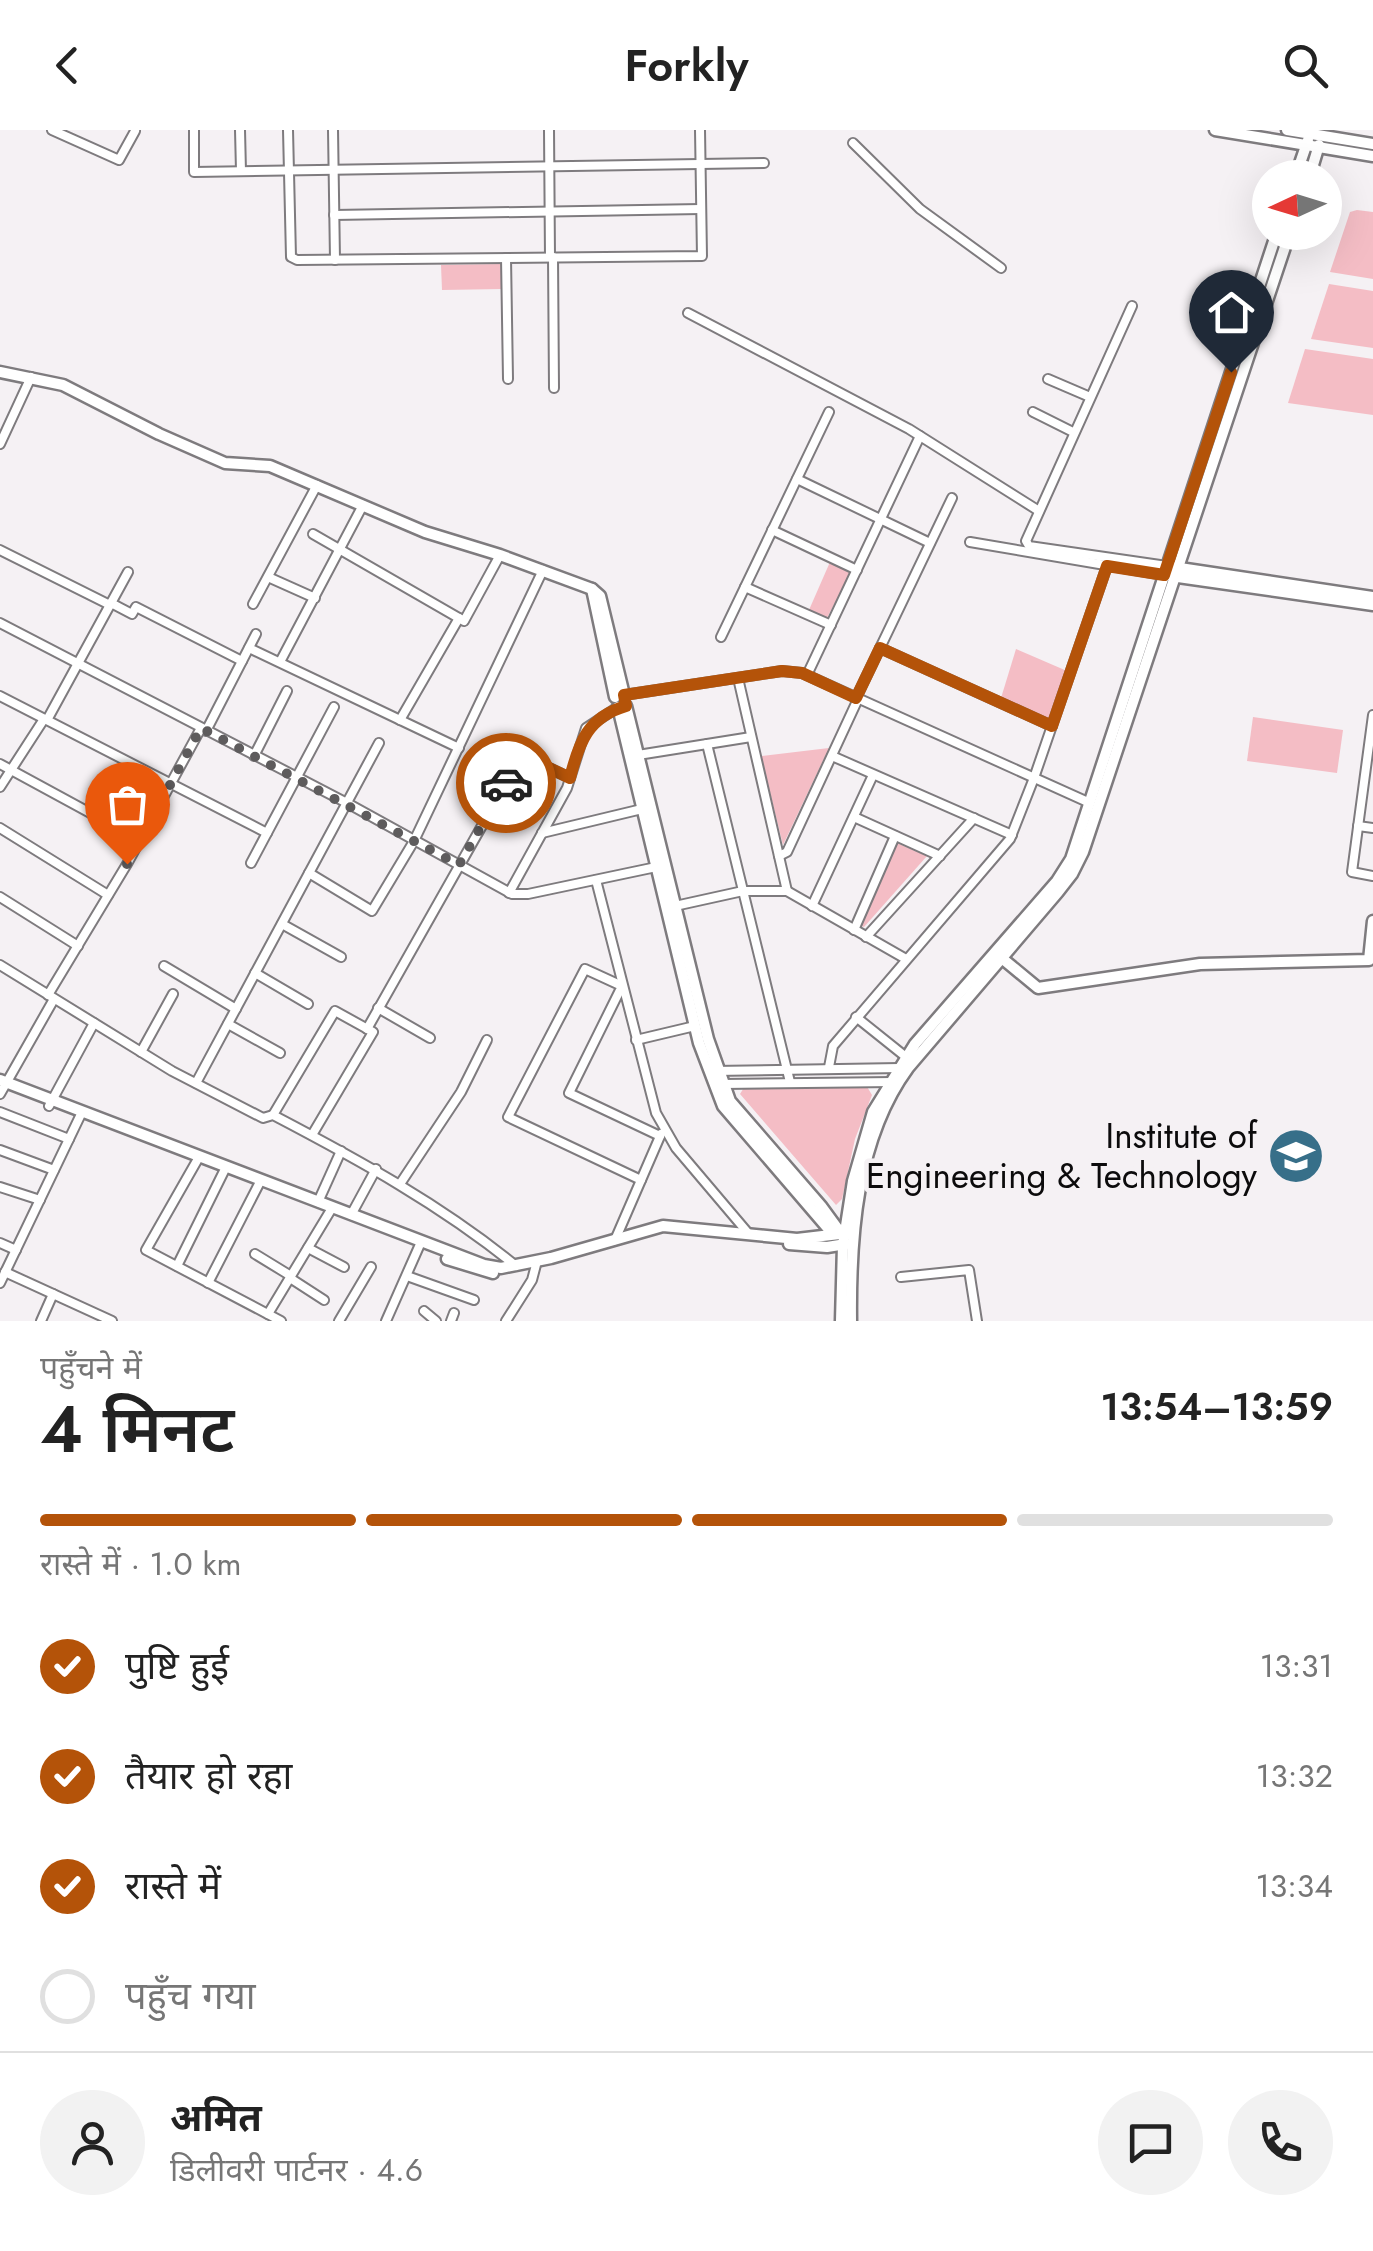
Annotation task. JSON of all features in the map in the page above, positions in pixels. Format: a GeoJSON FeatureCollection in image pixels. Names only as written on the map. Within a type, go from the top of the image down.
{"type":"FeatureCollection","features":[{"type":"Feature","properties":{"kind":"street"},"geometry":{"type":"LineString","coordinates":[[52,130],[119,160],[135,131]]}},
{"type":"Feature","properties":{"kind":"street"},"geometry":{"type":"LineString","coordinates":[[194,130],[194,172],[764,163]]}},
{"type":"Feature","properties":{"kind":"street"},"geometry":{"type":"LineString","coordinates":[[240,130],[241,170]]}},
{"type":"Feature","properties":{"kind":"street"},"geometry":{"type":"LineString","coordinates":[[288,130],[291,257],[297,260],[702,256],[700,130]]}},
{"type":"Feature","properties":{"kind":"street"},"geometry":{"type":"LineString","coordinates":[[332,130],[335,260]]}},
{"type":"Feature","properties":{"kind":"street"},"geometry":{"type":"LineString","coordinates":[[548,130],[554,388]]}},
{"type":"Feature","properties":{"kind":"street"},"geometry":{"type":"LineString","coordinates":[[1215,130],[1373,144]]}},
{"type":"Feature","properties":{"kind":"street"},"geometry":{"type":"LineString","coordinates":[[1286,130],[1373,156]]}},
{"type":"Feature","properties":{"kind":"street"},"geometry":{"type":"LineString","coordinates":[[1304,160],[1315,137]]}},
{"type":"Feature","properties":{"kind":"street"},"geometry":{"type":"LineString","coordinates":[[853,142],[920,208],[1001,268]]}},
{"type":"Feature","properties":{"kind":"street"},"geometry":{"type":"LineString","coordinates":[[334,214],[702,209]]}},
{"type":"Feature","properties":{"kind":"street"},"geometry":{"type":"LineString","coordinates":[[1172,571],[1271,250]]}},
{"type":"Feature","properties":{"kind":"street"},"geometry":{"type":"LineString","coordinates":[[841,1321],[844,1236],[863,1139],[873,1112],[904,1064],[1072,874],[1284,250]]}},
{"type":"Feature","properties":{"kind":"street"},"geometry":{"type":"LineString","coordinates":[[506,258],[508,379]]}},
{"type":"Feature","properties":{"kind":"street"},"geometry":{"type":"LineString","coordinates":[[1132,306],[1026,541],[1029,546],[1373,605]]}},
{"type":"Feature","properties":{"kind":"street"},"geometry":{"type":"LineString","coordinates":[[688,313],[920,436],[1039,511]]}},
{"type":"Feature","properties":{"kind":"street"},"geometry":{"type":"LineString","coordinates":[[0,372],[63,385],[225,463],[270,466],[425,532],[592,590],[638,755],[696,1026],[730,1101],[844,1236],[851,1321]]}},
{"type":"Feature","properties":{"kind":"street"},"geometry":{"type":"LineString","coordinates":[[0,444],[31,377]]}},
{"type":"Feature","properties":{"kind":"street"},"geometry":{"type":"LineString","coordinates":[[1048,379],[1090,396]]}},
{"type":"Feature","properties":{"kind":"street"},"geometry":{"type":"LineString","coordinates":[[721,637],[829,412]]}},
{"type":"Feature","properties":{"kind":"street"},"geometry":{"type":"LineString","coordinates":[[1033,412],[1074,432]]}},
{"type":"Feature","properties":{"kind":"street"},"geometry":{"type":"LineString","coordinates":[[807,676],[920,436]]}},
{"type":"Feature","properties":{"kind":"street"},"geometry":{"type":"LineString","coordinates":[[797,479],[930,543]]}},
{"type":"Feature","properties":{"kind":"street"},"geometry":{"type":"LineString","coordinates":[[253,604],[317,485]]}},
{"type":"Feature","properties":{"kind":"street"},"geometry":{"type":"LineString","coordinates":[[779,856],[787,852],[952,498]]}},
{"type":"Feature","properties":{"kind":"street"},"geometry":{"type":"LineString","coordinates":[[280,662],[363,506]]}},
{"type":"Feature","properties":{"kind":"street"},"geometry":{"type":"LineString","coordinates":[[772,530],[857,570]]}},
{"type":"Feature","properties":{"kind":"street"},"geometry":{"type":"LineString","coordinates":[[313,534],[464,622],[500,555]]}},
{"type":"Feature","properties":{"kind":"street"},"geometry":{"type":"LineString","coordinates":[[970,542],[1107,566],[1373,596]]}},
{"type":"Feature","properties":{"kind":"street"},"geometry":{"type":"LineString","coordinates":[[0,550],[132,614],[136,606],[242,661]]}},
{"type":"Feature","properties":{"kind":"street"},"geometry":{"type":"LineString","coordinates":[[829,1067],[833,1046],[856,1016],[1012,835],[1107,566]]}},
{"type":"Feature","properties":{"kind":"street"},"geometry":{"type":"LineString","coordinates":[[309,873],[372,911],[414,840],[543,570]]}},
{"type":"Feature","properties":{"kind":"street"},"geometry":{"type":"LineString","coordinates":[[0,787],[79,665],[128,572]]}},
{"type":"Feature","properties":{"kind":"street"},"geometry":{"type":"LineString","coordinates":[[268,577],[314,598]]}},
{"type":"Feature","properties":{"kind":"street"},"geometry":{"type":"LineString","coordinates":[[745,587],[831,625]]}},
{"type":"Feature","properties":{"kind":"street"},"geometry":{"type":"LineString","coordinates":[[400,720],[459,618]]}},
{"type":"Feature","properties":{"kind":"street"},"geometry":{"type":"LineString","coordinates":[[0,624],[296,777],[509,893],[528,894],[661,866]]}},
{"type":"Feature","properties":{"kind":"street"},"geometry":{"type":"LineString","coordinates":[[256,634],[2,1086],[419,1245],[484,1266],[537,1264]]}},
{"type":"Feature","properties":{"kind":"street"},"geometry":{"type":"LineString","coordinates":[[249,648],[458,748]]}},
{"type":"Feature","properties":{"kind":"street"},"geometry":{"type":"LineString","coordinates":[[880,648],[1052,726]]}},
{"type":"Feature","properties":{"kind":"street"},"geometry":{"type":"LineString","coordinates":[[509,893],[570,778],[586,728],[621,701],[782,671],[807,676],[1094,806]]}},
{"type":"Feature","properties":{"kind":"street"},"geometry":{"type":"LineString","coordinates":[[738,678],[787,891]]}},
{"type":"Feature","properties":{"kind":"street"},"geometry":{"type":"LineString","coordinates":[[254,756],[288,691]]}},
{"type":"Feature","properties":{"kind":"street"},"geometry":{"type":"LineString","coordinates":[[0,696],[266,834]]}},
{"type":"Feature","properties":{"kind":"street"},"geometry":{"type":"LineString","coordinates":[[621,701],[642,809],[676,906],[715,1071]]}},
{"type":"Feature","properties":{"kind":"street"},"geometry":{"type":"LineString","coordinates":[[251,863],[334,708]]}},
{"type":"Feature","properties":{"kind":"street"},"geometry":{"type":"LineString","coordinates":[[1373,716],[1369,779],[1352,872],[1373,876]]}},
{"type":"Feature","properties":{"kind":"street"},"geometry":{"type":"LineString","coordinates":[[638,755],[751,737]]}},
{"type":"Feature","properties":{"kind":"street"},"geometry":{"type":"LineString","coordinates":[[196,1083],[379,743]]}},
{"type":"Feature","properties":{"kind":"street"},"geometry":{"type":"LineString","coordinates":[[707,744],[790,1082]]}},
{"type":"Feature","properties":{"kind":"street"},"geometry":{"type":"LineString","coordinates":[[367,1029],[522,755],[570,778]]}},
{"type":"Feature","properties":{"kind":"street"},"geometry":{"type":"LineString","coordinates":[[832,756],[1012,835]]}},
{"type":"Feature","properties":{"kind":"street"},"geometry":{"type":"LineString","coordinates":[[0,764],[140,840]]}},
{"type":"Feature","properties":{"kind":"street"},"geometry":{"type":"LineString","coordinates":[[812,906],[874,774]]}},
{"type":"Feature","properties":{"kind":"street"},"geometry":{"type":"LineString","coordinates":[[542,833],[642,809]]}},
{"type":"Feature","properties":{"kind":"street"},"geometry":{"type":"LineString","coordinates":[[854,817],[940,856]]}},
{"type":"Feature","properties":{"kind":"street"},"geometry":{"type":"LineString","coordinates":[[866,937],[974,818]]}},
{"type":"Feature","properties":{"kind":"street"},"geometry":{"type":"LineString","coordinates":[[1358,826],[1373,828]]}},
{"type":"Feature","properties":{"kind":"street"},"geometry":{"type":"LineString","coordinates":[[0,828],[108,896]]}},
{"type":"Feature","properties":{"kind":"street"},"geometry":{"type":"LineString","coordinates":[[854,930],[896,836]]}},
{"type":"Feature","properties":{"kind":"street"},"geometry":{"type":"LineString","coordinates":[[596,880],[662,1131],[748,1233]]}},
{"type":"Feature","properties":{"kind":"street"},"geometry":{"type":"LineString","coordinates":[[676,906],[743,891],[787,891],[906,959]]}},
{"type":"Feature","properties":{"kind":"street"},"geometry":{"type":"LineString","coordinates":[[0,898],[78,946]]}},
{"type":"Feature","properties":{"kind":"street"},"geometry":{"type":"LineString","coordinates":[[998,955],[1038,988],[1200,964],[1369,960],[1373,921]]}},
{"type":"Feature","properties":{"kind":"street"},"geometry":{"type":"LineString","coordinates":[[282,924],[341,956]]}},
{"type":"Feature","properties":{"kind":"street"},"geometry":{"type":"LineString","coordinates":[[0,966],[196,1083],[263,1118],[273,1116],[376,1169],[474,1231],[516,1266]]}},
{"type":"Feature","properties":{"kind":"street"},"geometry":{"type":"LineString","coordinates":[[164,966],[236,1009]]}},
{"type":"Feature","properties":{"kind":"street"},"geometry":{"type":"LineString","coordinates":[[622,986],[585,969],[508,1116],[641,1180]]}},
{"type":"Feature","properties":{"kind":"street"},"geometry":{"type":"LineString","coordinates":[[255,973],[308,1004]]}},
{"type":"Feature","properties":{"kind":"street"},"geometry":{"type":"LineString","coordinates":[[622,986],[568,1094],[662,1131]]}},
{"type":"Feature","properties":{"kind":"street"},"geometry":{"type":"LineString","coordinates":[[141,1052],[173,994]]}},
{"type":"Feature","properties":{"kind":"street"},"geometry":{"type":"LineString","coordinates":[[378,1008],[430,1038]]}},
{"type":"Feature","properties":{"kind":"street"},"geometry":{"type":"LineString","coordinates":[[273,1116],[334,1011],[373,1032],[312,1136]]}},
{"type":"Feature","properties":{"kind":"street"},"geometry":{"type":"LineString","coordinates":[[856,1016],[904,1064]]}},
{"type":"Feature","properties":{"kind":"street"},"geometry":{"type":"LineString","coordinates":[[50,1103],[94,1023]]}},
{"type":"Feature","properties":{"kind":"street"},"geometry":{"type":"LineString","coordinates":[[228,1024],[280,1052]]}},
{"type":"Feature","properties":{"kind":"street"},"geometry":{"type":"LineString","coordinates":[[636,1040],[696,1026]]}},
{"type":"Feature","properties":{"kind":"street"},"geometry":{"type":"LineString","coordinates":[[400,1184],[461,1092],[487,1040]]}},
{"type":"Feature","properties":{"kind":"street"},"geometry":{"type":"LineString","coordinates":[[715,1071],[904,1064]]}},
{"type":"Feature","properties":{"kind":"street"},"geometry":{"type":"LineString","coordinates":[[720,1084],[894,1082]]}},
{"type":"Feature","properties":{"kind":"street"},"geometry":{"type":"LineString","coordinates":[[0,1112],[70,1138]]}},
{"type":"Feature","properties":{"kind":"street"},"geometry":{"type":"LineString","coordinates":[[0,1283],[81,1115]]}},
{"type":"Feature","properties":{"kind":"street"},"geometry":{"type":"LineString","coordinates":[[614,1240],[662,1131]]}},
{"type":"Feature","properties":{"kind":"street"},"geometry":{"type":"LineString","coordinates":[[0,1150],[54,1170]]}},
{"type":"Feature","properties":{"kind":"street"},"geometry":{"type":"LineString","coordinates":[[318,1202],[341,1151]]}},
{"type":"Feature","properties":{"kind":"street"},"geometry":{"type":"LineString","coordinates":[[198,1160],[146,1250],[280,1321]]}},
{"type":"Feature","properties":{"kind":"street"},"geometry":{"type":"LineString","coordinates":[[351,1215],[376,1169]]}},
{"type":"Feature","properties":{"kind":"street"},"geometry":{"type":"LineString","coordinates":[[177,1266],[225,1170]]}},
{"type":"Feature","properties":{"kind":"street"},"geometry":{"type":"LineString","coordinates":[[260,1183],[351,1215],[479,1271],[506,1274],[680,1228],[812,1242]]}},
{"type":"Feature","properties":{"kind":"street"},"geometry":{"type":"LineString","coordinates":[[208,1282],[260,1183]]}},
{"type":"Feature","properties":{"kind":"street"},"geometry":{"type":"LineString","coordinates":[[0,1187],[40,1200]]}},
{"type":"Feature","properties":{"kind":"street"},"geometry":{"type":"LineString","coordinates":[[268,1314],[330,1210]]}},
{"type":"Feature","properties":{"kind":"street"},"geometry":{"type":"LineString","coordinates":[[585,1251],[663,1226],[812,1242],[844,1236]]}},
{"type":"Feature","properties":{"kind":"street"},"geometry":{"type":"LineString","coordinates":[[0,1243],[16,1250]]}},
{"type":"Feature","properties":{"kind":"street"},"geometry":{"type":"LineString","coordinates":[[386,1321],[419,1245]]}},
{"type":"Feature","properties":{"kind":"street"},"geometry":{"type":"LineString","coordinates":[[308,1248],[344,1267]]}},
{"type":"Feature","properties":{"kind":"street"},"geometry":{"type":"LineString","coordinates":[[255,1254],[324,1300]]}},
{"type":"Feature","properties":{"kind":"street"},"geometry":{"type":"LineString","coordinates":[[506,1321],[532,1280],[537,1264]]}},
{"type":"Feature","properties":{"kind":"street"},"geometry":{"type":"LineString","coordinates":[[339,1321],[371,1267]]}},
{"type":"Feature","properties":{"kind":"street"},"geometry":{"type":"LineString","coordinates":[[900,1277],[969,1270],[978,1321]]}},
{"type":"Feature","properties":{"kind":"street"},"geometry":{"type":"LineString","coordinates":[[6,1272],[105,1320]]}},
{"type":"Feature","properties":{"kind":"street"},"geometry":{"type":"LineString","coordinates":[[407,1276],[474,1300]]}},
{"type":"Feature","properties":{"kind":"street"},"geometry":{"type":"LineString","coordinates":[[42,1321],[53,1294]]}},
{"type":"Feature","properties":{"kind":"street"},"geometry":{"type":"LineString","coordinates":[[424,1311],[436,1321]]}},
{"type":"Feature","properties":{"kind":"shaded area"},"geometry":{"type":"Polygon","coordinates":[[[1350,212],[1373,212],[1373,279],[1330,272],[1337,250],[1342,250],[1350,212]]]}},
{"type":"Feature","properties":{"kind":"shaded area"},"geometry":{"type":"Polygon","coordinates":[[[501,264],[502,289],[442,290],[441,265],[501,264]]]}},
{"type":"Feature","properties":{"kind":"shaded area"},"geometry":{"type":"Polygon","coordinates":[[[1329,284],[1373,291],[1373,348],[1311,339],[1329,284]]]}},
{"type":"Feature","properties":{"kind":"shaded area"},"geometry":{"type":"Polygon","coordinates":[[[1305,349],[1373,359],[1373,415],[1288,403],[1305,349]]]}},
{"type":"Feature","properties":{"kind":"shaded area"},"geometry":{"type":"Polygon","coordinates":[[[830,562],[850,573],[827,618],[809,610],[830,562]]]}},
{"type":"Feature","properties":{"kind":"shaded area"},"geometry":{"type":"Polygon","coordinates":[[[1016,649],[1067,671],[1051,721],[1001,698],[1016,649]]]}},
{"type":"Feature","properties":{"kind":"shaded area"},"geometry":{"type":"Polygon","coordinates":[[[1253,717],[1343,730],[1337,773],[1247,761],[1253,717]]]}},
{"type":"Feature","properties":{"kind":"shaded area"},"geometry":{"type":"Polygon","coordinates":[[[829,748],[783,845],[761,756],[829,748]]]}},
{"type":"Feature","properties":{"kind":"shaded area"},"geometry":{"type":"Polygon","coordinates":[[[897,843],[927,856],[861,926],[897,843]]]}},
{"type":"Feature","properties":{"kind":"shaded area"},"geometry":{"type":"Polygon","coordinates":[[[866,1085],[872,1095],[855,1139],[842,1199],[836,1205],[740,1094],[745,1086],[866,1085]]]}},
{"type":"Feature","properties":{"kind":"way so far"},"geometry":{"type":"LineString","coordinates":[[127,864],[201,728],[459,865],[506,783]]}},
{"type":"Feature","properties":{"kind":"place","name":"Institute of Engineering & Technology"},"geometry":{"type":"Point","coordinates":[1296,1156]}},
{"type":"Feature","properties":{"kind":"route"},"geometry":{"type":"LineString","coordinates":[[506,783],[522,755],[570,778],[586,728],[606,712],[626,706],[624,695],[782,671],[802,673],[856,698],[880,648],[1052,726],[1107,566],[1164,575],[1231,372]]}}]}
